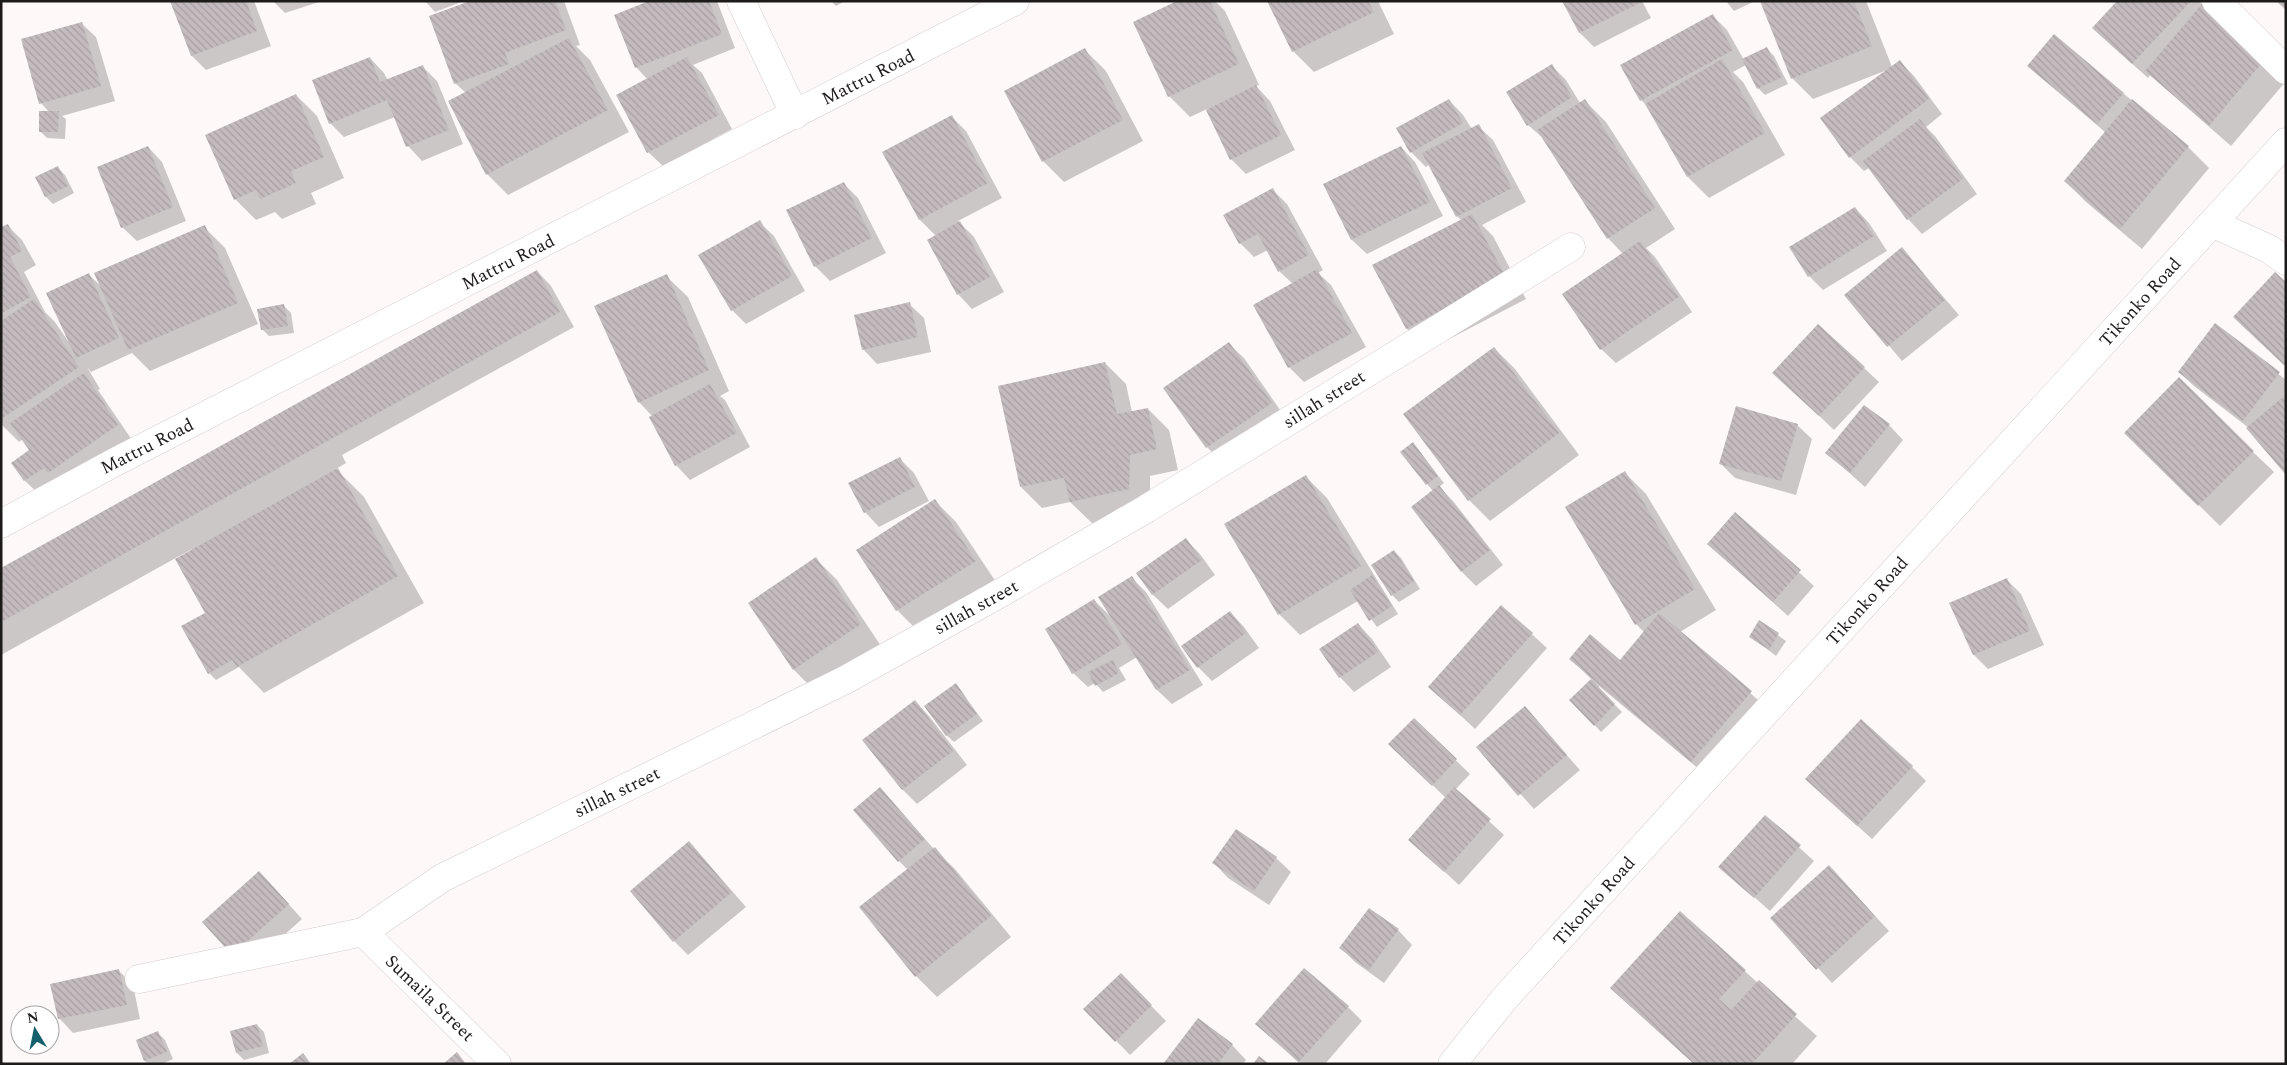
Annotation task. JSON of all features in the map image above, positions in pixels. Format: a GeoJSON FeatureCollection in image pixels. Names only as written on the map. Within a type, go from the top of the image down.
{"type":"FeatureCollection","features":[{"type":"Feature","properties":{"kind":"street"},"geometry":{"type":"LineString","coordinates":[[741,1],[795,115]]}},
{"type":"Feature","properties":{"kind":"street","name":"Mattru Road"},"geometry":{"type":"LineString","coordinates":[[1,524],[115,462],[1015,1]]}},
{"type":"Feature","properties":{"kind":"street"},"geometry":{"type":"LineString","coordinates":[[2216,1],[2286,70]]}},
{"type":"Feature","properties":{"kind":"street","name":"Tikonko Road"},"geometry":{"type":"LineString","coordinates":[[1452,1064],[1506,998],[2286,142]]}},
{"type":"Feature","properties":{"kind":"street"},"geometry":{"type":"LineString","coordinates":[[2212,223],[2268,249],[2286,261]]}},
{"type":"Feature","properties":{"kind":"street","name":"sillah street"},"geometry":{"type":"LineString","coordinates":[[363,932],[442,878],[847,679],[1004,592],[1146,509],[1571,247]]}},
{"type":"Feature","properties":{"kind":"street"},"geometry":{"type":"LineString","coordinates":[[139,979],[363,932]]}},
{"type":"Feature","properties":{"kind":"street","name":"Sumaila Street"},"geometry":{"type":"LineString","coordinates":[[363,932],[497,1064]]}},
{"type":"Feature","properties":{"kind":"building"},"geometry":{"type":"Polygon","coordinates":[[[170,1],[246,1],[257,31],[191,56],[170,1]]]}},
{"type":"Feature","properties":{"kind":"building"},"geometry":{"type":"Polygon","coordinates":[[[470,1],[555,1],[566,30],[505,53],[509,64],[454,84],[429,16],[470,1]]]}},
{"type":"Feature","properties":{"kind":"building"},"geometry":{"type":"Polygon","coordinates":[[[649,1],[709,1],[722,34],[635,68],[614,15],[649,1]]]}},
{"type":"Feature","properties":{"kind":"building"},"geometry":{"type":"Polygon","coordinates":[[[1177,1],[1210,1],[1239,64],[1168,97],[1133,22],[1177,1]]]}},
{"type":"Feature","properties":{"kind":"building"},"geometry":{"type":"Polygon","coordinates":[[[1267,1],[1368,1],[1374,12],[1292,52],[1267,1]]]}},
{"type":"Feature","properties":{"kind":"building"},"geometry":{"type":"Polygon","coordinates":[[[1562,1],[1636,1],[1638,4],[1579,33],[1562,1]]]}},
{"type":"Feature","properties":{"kind":"building"},"geometry":{"type":"Polygon","coordinates":[[[1760,1],[1854,1],[1872,46],[1791,79],[1760,1]]]}},
{"type":"Feature","properties":{"kind":"building"},"geometry":{"type":"Polygon","coordinates":[[[2117,1],[2191,1],[2132,64],[2092,28],[2117,1]]]}},
{"type":"Feature","properties":{"kind":"building"},"geometry":{"type":"Polygon","coordinates":[[[2276,1],[2286,1],[2286,10],[2276,1]]]}},
{"type":"Feature","properties":{"kind":"building"},"geometry":{"type":"Polygon","coordinates":[[[2202,4],[2266,58],[2209,126],[2145,71],[2202,4]]]}},
{"type":"Feature","properties":{"kind":"building"},"geometry":{"type":"Polygon","coordinates":[[[1713,14],[1733,50],[1640,101],[1620,65],[1713,14]]]}},
{"type":"Feature","properties":{"kind":"building"},"geometry":{"type":"Polygon","coordinates":[[[82,22],[101,86],[39,104],[21,39],[82,22]]]}},
{"type":"Feature","properties":{"kind":"building"},"geometry":{"type":"Polygon","coordinates":[[[2054,34],[2124,93],[2097,124],[2027,66],[2054,34]]]}},
{"type":"Feature","properties":{"kind":"building"},"geometry":{"type":"Polygon","coordinates":[[[569,38],[608,110],[486,175],[448,101],[569,38]]]}},
{"type":"Feature","properties":{"kind":"building"},"geometry":{"type":"Polygon","coordinates":[[[1767,47],[1782,77],[1757,89],[1742,59],[1767,47]]]}},
{"type":"Feature","properties":{"kind":"building"},"geometry":{"type":"Polygon","coordinates":[[[1085,48],[1123,120],[1042,162],[1004,91],[1085,48]]]}},
{"type":"Feature","properties":{"kind":"building"},"geometry":{"type":"Polygon","coordinates":[[[370,57],[380,82],[423,65],[449,130],[406,147],[387,100],[329,124],[312,80],[370,57]]]}},
{"type":"Feature","properties":{"kind":"building"},"geometry":{"type":"Polygon","coordinates":[[[687,57],[719,115],[647,153],[616,95],[687,57]]]}},
{"type":"Feature","properties":{"kind":"building"},"geometry":{"type":"Polygon","coordinates":[[[1722,59],[1765,133],[1687,177],[1645,104],[1722,59]]]}},
{"type":"Feature","properties":{"kind":"building"},"geometry":{"type":"Polygon","coordinates":[[[1900,60],[1929,99],[1849,158],[1820,118],[1900,60]]]}},
{"type":"Feature","properties":{"kind":"building"},"geometry":{"type":"Polygon","coordinates":[[[1552,64],[1572,97],[1527,126],[1506,92],[1552,64]]]}},
{"type":"Feature","properties":{"kind":"building"},"geometry":{"type":"Polygon","coordinates":[[[1256,85],[1281,135],[1230,160],[1206,110],[1256,85]]]}},
{"type":"Feature","properties":{"kind":"building"},"geometry":{"type":"Polygon","coordinates":[[[296,94],[324,157],[291,171],[296,183],[260,199],[256,190],[234,200],[205,135],[296,94]]]}},
{"type":"Feature","properties":{"kind":"building"},"geometry":{"type":"Polygon","coordinates":[[[1449,99],[1463,123],[1410,153],[1396,128],[1449,99]]]}},
{"type":"Feature","properties":{"kind":"building"},"geometry":{"type":"Polygon","coordinates":[[[1585,99],[1655,208],[1607,239],[1537,130],[1585,99]]]}},
{"type":"Feature","properties":{"kind":"building"},"geometry":{"type":"Polygon","coordinates":[[[2132,99],[2189,146],[2120,229],[2064,181],[2132,99]]]}},
{"type":"Feature","properties":{"kind":"building"},"geometry":{"type":"Polygon","coordinates":[[[39,111],[59,111],[58,132],[39,132],[39,111]]]}},
{"type":"Feature","properties":{"kind":"building"},"geometry":{"type":"Polygon","coordinates":[[[952,115],[988,183],[919,220],[882,152],[952,115]]]}},
{"type":"Feature","properties":{"kind":"building"},"geometry":{"type":"Polygon","coordinates":[[[1920,119],[1963,179],[1907,220],[1863,161],[1920,119]]]}},
{"type":"Feature","properties":{"kind":"building"},"geometry":{"type":"Polygon","coordinates":[[[1479,124],[1512,188],[1456,217],[1422,153],[1479,124]]]}},
{"type":"Feature","properties":{"kind":"building"},"geometry":{"type":"Polygon","coordinates":[[[148,146],[173,207],[121,228],[97,167],[148,146]]]}},
{"type":"Feature","properties":{"kind":"building"},"geometry":{"type":"Polygon","coordinates":[[[1401,146],[1430,202],[1351,240],[1323,184],[1401,146]]]}},
{"type":"Feature","properties":{"kind":"building"},"geometry":{"type":"Polygon","coordinates":[[[58,166],[68,186],[45,197],[35,177],[58,166]]]}},
{"type":"Feature","properties":{"kind":"building"},"geometry":{"type":"Polygon","coordinates":[[[844,182],[872,238],[814,267],[786,210],[844,182]]]}},
{"type":"Feature","properties":{"kind":"building"},"geometry":{"type":"Polygon","coordinates":[[[1273,188],[1309,255],[1278,272],[1258,234],[1239,244],[1223,215],[1273,188]]]}},
{"type":"Feature","properties":{"kind":"building"},"geometry":{"type":"Polygon","coordinates":[[[1855,207],[1874,236],[1808,277],[1789,247],[1855,207]]]}},
{"type":"Feature","properties":{"kind":"building"},"geometry":{"type":"Polygon","coordinates":[[[1472,214],[1506,277],[1406,329],[1372,265],[1472,214]]]}},
{"type":"Feature","properties":{"kind":"building"},"geometry":{"type":"Polygon","coordinates":[[[760,220],[792,276],[731,311],[698,255],[760,220]]]}},
{"type":"Feature","properties":{"kind":"building"},"geometry":{"type":"Polygon","coordinates":[[[960,221],[990,277],[957,295],[927,240],[960,221]]]}},
{"type":"Feature","properties":{"kind":"building"},"geometry":{"type":"Polygon","coordinates":[[[8,224],[22,251],[10,257],[31,297],[2,313],[1,227],[8,224]]]}},
{"type":"Feature","properties":{"kind":"building"},"geometry":{"type":"Polygon","coordinates":[[[205,225],[238,303],[128,350],[94,273],[205,225]]]}},
{"type":"Feature","properties":{"kind":"building"},"geometry":{"type":"Polygon","coordinates":[[[1640,241],[1679,297],[1600,350],[1562,294],[1640,241]]]}},
{"type":"Feature","properties":{"kind":"building"},"geometry":{"type":"Polygon","coordinates":[[[1902,247],[1945,300],[1887,347],[1844,295],[1902,247]]]}},
{"type":"Feature","properties":{"kind":"building"},"geometry":{"type":"Polygon","coordinates":[[[1317,269],[1352,333],[1288,368],[1253,305],[1317,269]]]}},
{"type":"Feature","properties":{"kind":"building"},"geometry":{"type":"Polygon","coordinates":[[[537,270],[560,312],[1,622],[1,568],[537,270]]]}},
{"type":"Feature","properties":{"kind":"building"},"geometry":{"type":"Polygon","coordinates":[[[2275,272],[2286,282],[2286,367],[2233,317],[2275,272]]]}},
{"type":"Feature","properties":{"kind":"building"},"geometry":{"type":"Polygon","coordinates":[[[89,273],[119,338],[76,358],[46,293],[89,273]]]}},
{"type":"Feature","properties":{"kind":"building"},"geometry":{"type":"Polygon","coordinates":[[[667,274],[709,370],[638,403],[594,306],[667,274]]]}},
{"type":"Feature","properties":{"kind":"building"},"geometry":{"type":"Polygon","coordinates":[[[34,299],[79,367],[1,419],[1,321],[34,299]]]}},
{"type":"Feature","properties":{"kind":"building"},"geometry":{"type":"Polygon","coordinates":[[[910,302],[918,337],[862,350],[854,315],[910,302]]]}},
{"type":"Feature","properties":{"kind":"building"},"geometry":{"type":"Polygon","coordinates":[[[284,304],[288,326],[261,330],[257,309],[284,304]]]}},
{"type":"Feature","properties":{"kind":"building"},"geometry":{"type":"Polygon","coordinates":[[[2215,323],[2280,372],[2243,421],[2178,372],[2215,323]]]}},
{"type":"Feature","properties":{"kind":"building"},"geometry":{"type":"Polygon","coordinates":[[[1818,324],[1865,367],[1819,416],[1772,373],[1818,324]]]}},
{"type":"Feature","properties":{"kind":"building"},"geometry":{"type":"Polygon","coordinates":[[[1229,342],[1272,403],[1206,448],[1163,388],[1229,342]]]}},
{"type":"Feature","properties":{"kind":"building"},"geometry":{"type":"Polygon","coordinates":[[[1494,347],[1559,433],[1468,501],[1403,414],[1494,347]]]}},
{"type":"Feature","properties":{"kind":"building"},"geometry":{"type":"Polygon","coordinates":[[[1105,362],[1117,414],[1148,408],[1157,449],[1130,455],[1129,489],[1070,502],[1064,478],[1020,487],[998,386],[1105,362]]]}},
{"type":"Feature","properties":{"kind":"building"},"geometry":{"type":"Polygon","coordinates":[[[84,373],[118,425],[48,473],[44,468],[24,481],[11,463],[29,450],[10,423],[84,373]]]}},
{"type":"Feature","properties":{"kind":"building"},"geometry":{"type":"Polygon","coordinates":[[[2179,377],[2254,451],[2198,506],[2124,433],[2179,377]]]}},
{"type":"Feature","properties":{"kind":"building"},"geometry":{"type":"Polygon","coordinates":[[[710,384],[737,433],[675,466],[649,417],[710,384]]]}},
{"type":"Feature","properties":{"kind":"building"},"geometry":{"type":"Polygon","coordinates":[[[2283,397],[2286,401],[2286,475],[2246,428],[2283,397]]]}},
{"type":"Feature","properties":{"kind":"building"},"geometry":{"type":"Polygon","coordinates":[[[1864,405],[1890,424],[1850,473],[1825,453],[1864,405]]]}},
{"type":"Feature","properties":{"kind":"building"},"geometry":{"type":"Polygon","coordinates":[[[1736,406],[1798,424],[1781,481],[1719,464],[1736,406]]]}},
{"type":"Feature","properties":{"kind":"building"},"geometry":{"type":"Polygon","coordinates":[[[1413,442],[1438,476],[1426,485],[1400,452],[1413,442]]]}},
{"type":"Feature","properties":{"kind":"building"},"geometry":{"type":"Polygon","coordinates":[[[900,457],[915,487],[864,513],[848,483],[900,457]]]}},
{"type":"Feature","properties":{"kind":"building"},"geometry":{"type":"Polygon","coordinates":[[[338,468],[398,576],[237,667],[232,660],[208,674],[181,626],[205,613],[175,559],[338,468]]]}},
{"type":"Feature","properties":{"kind":"building"},"geometry":{"type":"Polygon","coordinates":[[[1625,471],[1695,589],[1635,625],[1565,507],[1625,471]]]}},
{"type":"Feature","properties":{"kind":"building"},"geometry":{"type":"Polygon","coordinates":[[[1306,475],[1361,566],[1278,615],[1224,524],[1306,475]]]}},
{"type":"Feature","properties":{"kind":"building"},"geometry":{"type":"Polygon","coordinates":[[[1439,485],[1490,550],[1461,572],[1411,507],[1439,485]]]}},
{"type":"Feature","properties":{"kind":"building"},"geometry":{"type":"Polygon","coordinates":[[[935,499],[976,561],[896,611],[856,550],[935,499]]]}},
{"type":"Feature","properties":{"kind":"building"},"geometry":{"type":"Polygon","coordinates":[[[1735,512],[1801,570],[1773,602],[1707,544],[1735,512]]]}},
{"type":"Feature","properties":{"kind":"building"},"geometry":{"type":"Polygon","coordinates":[[[1186,538],[1202,560],[1152,595],[1136,573],[1186,538]]]}},
{"type":"Feature","properties":{"kind":"building"},"geometry":{"type":"Polygon","coordinates":[[[1394,550],[1414,581],[1391,596],[1371,565],[1394,550]]]}},
{"type":"Feature","properties":{"kind":"building"},"geometry":{"type":"Polygon","coordinates":[[[816,557],[861,624],[793,670],[748,603],[816,557]]]}},
{"type":"Feature","properties":{"kind":"building"},"geometry":{"type":"Polygon","coordinates":[[[1372,575],[1392,606],[1369,621],[1350,590],[1372,575]]]}},
{"type":"Feature","properties":{"kind":"building"},"geometry":{"type":"Polygon","coordinates":[[[1132,576],[1190,670],[1156,690],[1098,597],[1132,576]]]}},
{"type":"Feature","properties":{"kind":"building"},"geometry":{"type":"Polygon","coordinates":[[[2007,578],[2030,631],[1973,655],[1949,603],[2007,578]]]}},
{"type":"Feature","properties":{"kind":"building"},"geometry":{"type":"Polygon","coordinates":[[[1094,599],[1122,644],[1072,674],[1045,629],[1094,599]]]}},
{"type":"Feature","properties":{"kind":"building"},"geometry":{"type":"Polygon","coordinates":[[[1501,605],[1533,633],[1460,715],[1428,687],[1501,605]]]}},
{"type":"Feature","properties":{"kind":"building"},"geometry":{"type":"Polygon","coordinates":[[[1230,611],[1246,633],[1197,668],[1181,646],[1230,611]]]}},
{"type":"Feature","properties":{"kind":"building"},"geometry":{"type":"Polygon","coordinates":[[[1659,613],[1752,691],[1691,762],[1569,659],[1590,634],[1620,660],[1659,613]]]}},
{"type":"Feature","properties":{"kind":"building"},"geometry":{"type":"Polygon","coordinates":[[[1759,620],[1779,633],[1769,650],[1749,637],[1759,620]]]}},
{"type":"Feature","properties":{"kind":"building"},"geometry":{"type":"Polygon","coordinates":[[[1358,623],[1378,652],[1339,678],[1319,649],[1358,623]]]}},
{"type":"Feature","properties":{"kind":"building"},"geometry":{"type":"Polygon","coordinates":[[[1113,660],[1119,673],[1095,686],[1088,672],[1113,660]]]}},
{"type":"Feature","properties":{"kind":"building"},"geometry":{"type":"Polygon","coordinates":[[[1591,679],[1615,704],[1594,726],[1569,700],[1591,679]]]}},
{"type":"Feature","properties":{"kind":"building"},"geometry":{"type":"Polygon","coordinates":[[[956,683],[977,714],[946,736],[924,706],[956,683]]]}},
{"type":"Feature","properties":{"kind":"building"},"geometry":{"type":"Polygon","coordinates":[[[915,700],[953,751],[902,790],[862,740],[915,700]]]}},
{"type":"Feature","properties":{"kind":"building"},"geometry":{"type":"Polygon","coordinates":[[[1525,706],[1567,755],[1518,796],[1476,747],[1525,706]]]}},
{"type":"Feature","properties":{"kind":"building"},"geometry":{"type":"Polygon","coordinates":[[[1414,718],[1457,759],[1432,786],[1388,744],[1414,718]]]}},
{"type":"Feature","properties":{"kind":"building"},"geometry":{"type":"Polygon","coordinates":[[[1861,719],[1913,766],[1857,826],[1805,779],[1861,719]]]}},
{"type":"Feature","properties":{"kind":"building"},"geometry":{"type":"Polygon","coordinates":[[[880,787],[925,839],[898,862],[853,810],[880,787]]]}},
{"type":"Feature","properties":{"kind":"building"},"geometry":{"type":"Polygon","coordinates":[[[1454,787],[1491,819],[1444,872],[1408,840],[1454,787]]]}},
{"type":"Feature","properties":{"kind":"building"},"geometry":{"type":"Polygon","coordinates":[[[1765,815],[1801,845],[1754,898],[1718,867],[1765,815]]]}},
{"type":"Feature","properties":{"kind":"building"},"geometry":{"type":"Polygon","coordinates":[[[1236,829],[1277,857],[1254,891],[1212,863],[1236,829]]]}},
{"type":"Feature","properties":{"kind":"building"},"geometry":{"type":"Polygon","coordinates":[[[689,841],[732,892],[673,942],[630,891],[689,841]]]}},
{"type":"Feature","properties":{"kind":"building"},"geometry":{"type":"Polygon","coordinates":[[[935,847],[991,916],[915,977],[859,907],[935,847]]]}},
{"type":"Feature","properties":{"kind":"building"},"geometry":{"type":"Polygon","coordinates":[[[1829,865],[1875,916],[1816,970],[1770,918],[1829,865]]]}},
{"type":"Feature","properties":{"kind":"building"},"geometry":{"type":"Polygon","coordinates":[[[259,871],[289,904],[232,955],[202,922],[259,871]]]}},
{"type":"Feature","properties":{"kind":"building"},"geometry":{"type":"Polygon","coordinates":[[[1369,908],[1399,929],[1369,970],[1339,948],[1369,908]]]}},
{"type":"Feature","properties":{"kind":"building"},"geometry":{"type":"Polygon","coordinates":[[[1680,911],[1746,970],[1719,999],[1731,1010],[1759,980],[1797,1014],[1752,1064],[1694,1064],[1610,988],[1680,911]]]}},
{"type":"Feature","properties":{"kind":"building"},"geometry":{"type":"Polygon","coordinates":[[[1304,968],[1349,1006],[1299,1062],[1255,1024],[1304,968]]]}},
{"type":"Feature","properties":{"kind":"building"},"geometry":{"type":"Polygon","coordinates":[[[119,969],[127,1005],[60,1019],[60,1005],[55,1005],[50,984],[119,969]]]}},
{"type":"Feature","properties":{"kind":"building"},"geometry":{"type":"Polygon","coordinates":[[[1121,973],[1152,1005],[1115,1042],[1083,1009],[1121,973]]]}},
{"type":"Feature","properties":{"kind":"building"},"geometry":{"type":"Polygon","coordinates":[[[1198,1018],[1233,1044],[1218,1064],[1163,1064],[1198,1018]]]}},
{"type":"Feature","properties":{"kind":"building"},"geometry":{"type":"Polygon","coordinates":[[[257,1024],[263,1046],[236,1053],[230,1031],[257,1024]]]}},
{"type":"Feature","properties":{"kind":"building"},"geometry":{"type":"Polygon","coordinates":[[[158,1031],[167,1052],[144,1061],[136,1040],[158,1031]]]}},
{"type":"Feature","properties":{"kind":"building"},"geometry":{"type":"Polygon","coordinates":[[[457,1052],[466,1064],[443,1064],[457,1052]]]}},
{"type":"Feature","properties":{"kind":"building"},"geometry":{"type":"Polygon","coordinates":[[[303,1053],[311,1064],[289,1064],[303,1053]]]}},
{"type":"Feature","properties":{"kind":"building"},"geometry":{"type":"Polygon","coordinates":[[[1259,1056],[1269,1064],[1253,1064],[1259,1056]]]}}]}
